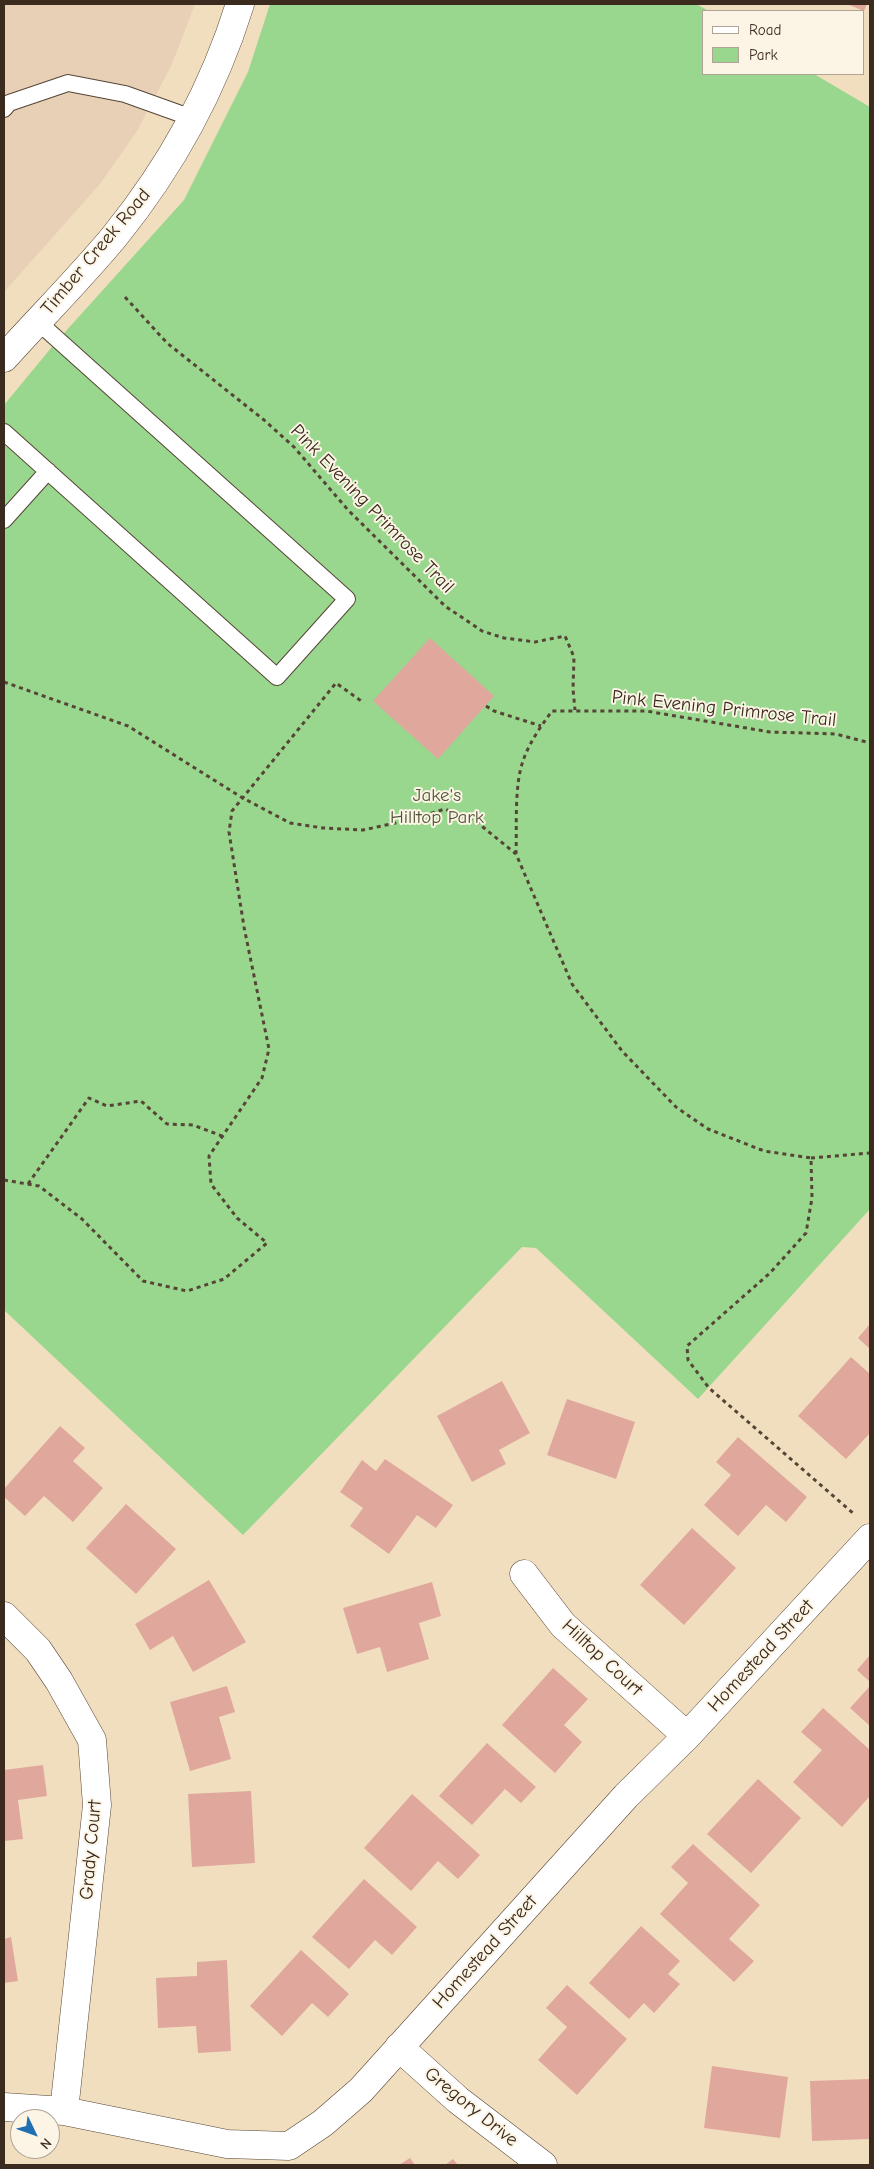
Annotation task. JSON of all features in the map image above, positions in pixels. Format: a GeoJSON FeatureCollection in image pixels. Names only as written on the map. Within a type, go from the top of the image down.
{"type":"FeatureCollection","features":[{"type":"Feature","properties":{"kind":"street","name":"Timber Creek Road"},"geometry":{"type":"LineString","coordinates":[[4,358],[114,237],[151,188],[207,93],[230,36],[240,4]]}},
{"type":"Feature","properties":{"kind":"street","name":"Homestead Street"},"geometry":{"type":"LineString","coordinates":[[4,2107],[64,2111],[226,2144],[289,2146],[324,2123],[361,2090],[626,1796],[687,1736],[864,1528]]}},
{"type":"Feature","properties":{"kind":"street","name":"Hilltop Court"},"geometry":{"type":"LineString","coordinates":[[524,1574],[564,1625],[687,1736]]}},
{"type":"Feature","properties":{"kind":"street","name":"Grady Court"},"geometry":{"type":"LineString","coordinates":[[4,1616],[38,1650],[60,1681],[92,1740],[97,1806],[64,2111]]}},
{"type":"Feature","properties":{"kind":"street","name":"Gregory Drive"},"geometry":{"type":"LineString","coordinates":[[399,2047],[458,2100],[543,2165]]}},
{"type":"Feature","properties":{"kind":"lane"},"geometry":{"type":"LineString","coordinates":[[4,109],[10,103],[68,83],[125,94],[192,118]]}},
{"type":"Feature","properties":{"kind":"lane"},"geometry":{"type":"LineString","coordinates":[[4,432],[277,677],[347,599],[37,321]]}},
{"type":"Feature","properties":{"kind":"lane"},"geometry":{"type":"LineString","coordinates":[[4,520],[48,471]]}},
{"type":"Feature","properties":{"kind":"path","name":"Pink Evening Primrose Trail"},"geometry":{"type":"LineString","coordinates":[[125,296],[167,343],[264,420],[294,447],[348,510],[446,606],[482,631],[504,638],[535,642],[565,636],[574,657],[573,689],[575,710]]}},
{"type":"Feature","properties":{"kind":"path","name":"Pink Evening Primrose Trail"},"geometry":{"type":"LineString","coordinates":[[4,682],[128,726],[242,797],[290,823],[323,828],[363,830],[409,820],[445,809],[478,823],[516,854]]}},
{"type":"Feature","properties":{"kind":"path"},"geometry":{"type":"LineString","coordinates":[[4,1180],[39,1186],[82,1218],[143,1281],[187,1291],[224,1278],[267,1244],[237,1218],[212,1184],[209,1156],[262,1078],[269,1049],[244,927],[229,832],[232,811],[336,683],[364,703]]}},
{"type":"Feature","properties":{"kind":"path"},"geometry":{"type":"LineString","coordinates":[[486,706],[494,711],[541,726]]}},
{"type":"Feature","properties":{"kind":"path","name":"Pink Evening Primrose Trail"},"geometry":{"type":"LineString","coordinates":[[870,743],[836,734],[770,732],[646,710],[552,710],[541,726],[522,762],[518,795],[516,854],[572,984],[629,1058],[676,1107],[708,1129],[764,1151],[811,1158],[870,1153]]}},
{"type":"Feature","properties":{"kind":"path"},"geometry":{"type":"LineString","coordinates":[[28,1184],[89,1098],[107,1106],[141,1101],[167,1124],[193,1125],[222,1136]]}},
{"type":"Feature","properties":{"kind":"path"},"geometry":{"type":"LineString","coordinates":[[811,1158],[812,1198],[806,1233],[770,1273],[687,1346],[688,1360],[708,1388],[864,1528]]}},
{"type":"Feature","properties":{"kind":"shaded area"},"geometry":{"type":"Polygon","coordinates":[[[4,4],[195,4],[172,64],[137,131],[100,184],[4,292],[4,4]]]}},
{"type":"Feature","properties":{"kind":"green space","name":"Jake's Hilltop Park"},"geometry":{"type":"Polygon","coordinates":[[[270,4],[696,4],[707,10],[702,10],[702,75],[816,75],[870,107],[870,1209],[698,1399],[536,1248],[522,1247],[243,1535],[4,1310],[4,405],[56,342],[184,200],[248,72],[270,4]]]}},
{"type":"Feature","properties":{"kind":"building"},"geometry":{"type":"Polygon","coordinates":[[[847,4],[867,4],[864,11],[847,4]]]}},
{"type":"Feature","properties":{"kind":"building"},"geometry":{"type":"Polygon","coordinates":[[[430,638],[494,696],[438,759],[373,701],[430,638]]]}},
{"type":"Feature","properties":{"kind":"building"},"geometry":{"type":"Polygon","coordinates":[[[870,1324],[870,1349],[858,1338],[870,1324]]]}},
{"type":"Feature","properties":{"kind":"building"},"geometry":{"type":"Polygon","coordinates":[[[851,1357],[870,1374],[870,1433],[846,1459],[798,1416],[851,1357]]]}},
{"type":"Feature","properties":{"kind":"building"},"geometry":{"type":"Polygon","coordinates":[[[502,1381],[530,1433],[499,1450],[506,1464],[472,1482],[437,1416],[502,1381]]]}},
{"type":"Feature","properties":{"kind":"building"},"geometry":{"type":"Polygon","coordinates":[[[567,1399],[635,1422],[616,1479],[547,1455],[567,1399]]]}},
{"type":"Feature","properties":{"kind":"building"},"geometry":{"type":"Polygon","coordinates":[[[60,1426],[85,1448],[73,1461],[103,1488],[73,1522],[44,1496],[25,1516],[4,1497],[4,1489],[60,1426]]]}},
{"type":"Feature","properties":{"kind":"building"},"geometry":{"type":"Polygon","coordinates":[[[738,1437],[807,1497],[786,1522],[766,1505],[738,1536],[704,1505],[731,1475],[716,1462],[738,1437]]]}},
{"type":"Feature","properties":{"kind":"building"},"geometry":{"type":"Polygon","coordinates":[[[385,1459],[453,1505],[436,1528],[417,1515],[389,1554],[350,1526],[363,1508],[340,1492],[362,1460],[376,1471],[385,1459]]]}},
{"type":"Feature","properties":{"kind":"building"},"geometry":{"type":"Polygon","coordinates":[[[126,1504],[176,1549],[136,1594],[86,1548],[126,1504]]]}},
{"type":"Feature","properties":{"kind":"building"},"geometry":{"type":"Polygon","coordinates":[[[692,1528],[736,1568],[684,1625],[640,1585],[692,1528]]]}},
{"type":"Feature","properties":{"kind":"building"},"geometry":{"type":"Polygon","coordinates":[[[209,1580],[246,1642],[193,1672],[173,1636],[150,1650],[135,1624],[209,1580]]]}},
{"type":"Feature","properties":{"kind":"building"},"geometry":{"type":"Polygon","coordinates":[[[432,1582],[441,1616],[419,1623],[429,1659],[387,1672],[380,1647],[357,1654],[343,1608],[432,1582]]]}},
{"type":"Feature","properties":{"kind":"building"},"geometry":{"type":"Polygon","coordinates":[[[870,1655],[870,1682],[857,1670],[870,1655]]]}},
{"type":"Feature","properties":{"kind":"building"},"geometry":{"type":"Polygon","coordinates":[[[553,1668],[588,1699],[564,1725],[582,1742],[555,1773],[502,1725],[553,1668]]]}},
{"type":"Feature","properties":{"kind":"building"},"geometry":{"type":"Polygon","coordinates":[[[227,1686],[235,1712],[219,1717],[231,1759],[190,1771],[170,1702],[227,1686]]]}},
{"type":"Feature","properties":{"kind":"building"},"geometry":{"type":"Polygon","coordinates":[[[870,1686],[870,1726],[850,1708],[870,1686]]]}},
{"type":"Feature","properties":{"kind":"building"},"geometry":{"type":"Polygon","coordinates":[[[823,1708],[870,1750],[870,1796],[842,1827],[793,1782],[822,1750],[801,1732],[823,1708]]]}},
{"type":"Feature","properties":{"kind":"building"},"geometry":{"type":"Polygon","coordinates":[[[487,1743],[536,1787],[521,1803],[505,1789],[472,1825],[439,1796],[487,1743]]]}},
{"type":"Feature","properties":{"kind":"building"},"geometry":{"type":"Polygon","coordinates":[[[43,1765],[47,1796],[18,1800],[23,1839],[4,1841],[4,1770],[43,1765]]]}},
{"type":"Feature","properties":{"kind":"building"},"geometry":{"type":"Polygon","coordinates":[[[758,1779],[801,1818],[751,1873],[707,1834],[758,1779]]]}},
{"type":"Feature","properties":{"kind":"building"},"geometry":{"type":"Polygon","coordinates":[[[251,1791],[255,1863],[192,1867],[188,1794],[251,1791]]]}},
{"type":"Feature","properties":{"kind":"building"},"geometry":{"type":"Polygon","coordinates":[[[412,1794],[480,1855],[458,1879],[438,1861],[411,1891],[364,1848],[412,1794]]]}},
{"type":"Feature","properties":{"kind":"building"},"geometry":{"type":"Polygon","coordinates":[[[693,1844],[760,1905],[729,1939],[754,1961],[734,1982],[660,1914],[688,1883],[671,1867],[693,1844]]]}},
{"type":"Feature","properties":{"kind":"building"},"geometry":{"type":"Polygon","coordinates":[[[364,1879],[417,1927],[392,1955],[375,1940],[349,1969],[312,1937],[364,1879]]]}},
{"type":"Feature","properties":{"kind":"building"},"geometry":{"type":"Polygon","coordinates":[[[641,1926],[680,1961],[668,1974],[680,1984],[654,2013],[644,2003],[629,2019],[589,1983],[641,1926]]]}},
{"type":"Feature","properties":{"kind":"building"},"geometry":{"type":"Polygon","coordinates":[[[11,1937],[18,1981],[4,1983],[4,1939],[11,1937]]]}},
{"type":"Feature","properties":{"kind":"building"},"geometry":{"type":"Polygon","coordinates":[[[301,1950],[349,1994],[328,2017],[312,2003],[282,2036],[250,2006],[301,1950]]]}},
{"type":"Feature","properties":{"kind":"building"},"geometry":{"type":"Polygon","coordinates":[[[227,1960],[231,2051],[198,2053],[196,2026],[158,2028],[156,1978],[197,1976],[197,1962],[227,1960]]]}},
{"type":"Feature","properties":{"kind":"building"},"geometry":{"type":"Polygon","coordinates":[[[567,1985],[627,2039],[577,2095],[538,2060],[567,2027],[546,2008],[567,1985]]]}},
{"type":"Feature","properties":{"kind":"building"},"geometry":{"type":"Polygon","coordinates":[[[712,2066],[788,2077],[780,2138],[704,2128],[712,2066]]]}},
{"type":"Feature","properties":{"kind":"building"},"geometry":{"type":"Polygon","coordinates":[[[870,2079],[870,2139],[812,2141],[810,2081],[870,2079]]]}},
{"type":"Feature","properties":{"kind":"building"},"geometry":{"type":"Polygon","coordinates":[[[410,2158],[415,2165],[399,2165],[410,2158]]]}},
{"type":"Feature","properties":{"kind":"building"},"geometry":{"type":"Polygon","coordinates":[[[453,2159],[458,2165],[445,2165],[453,2159]]]}}]}
